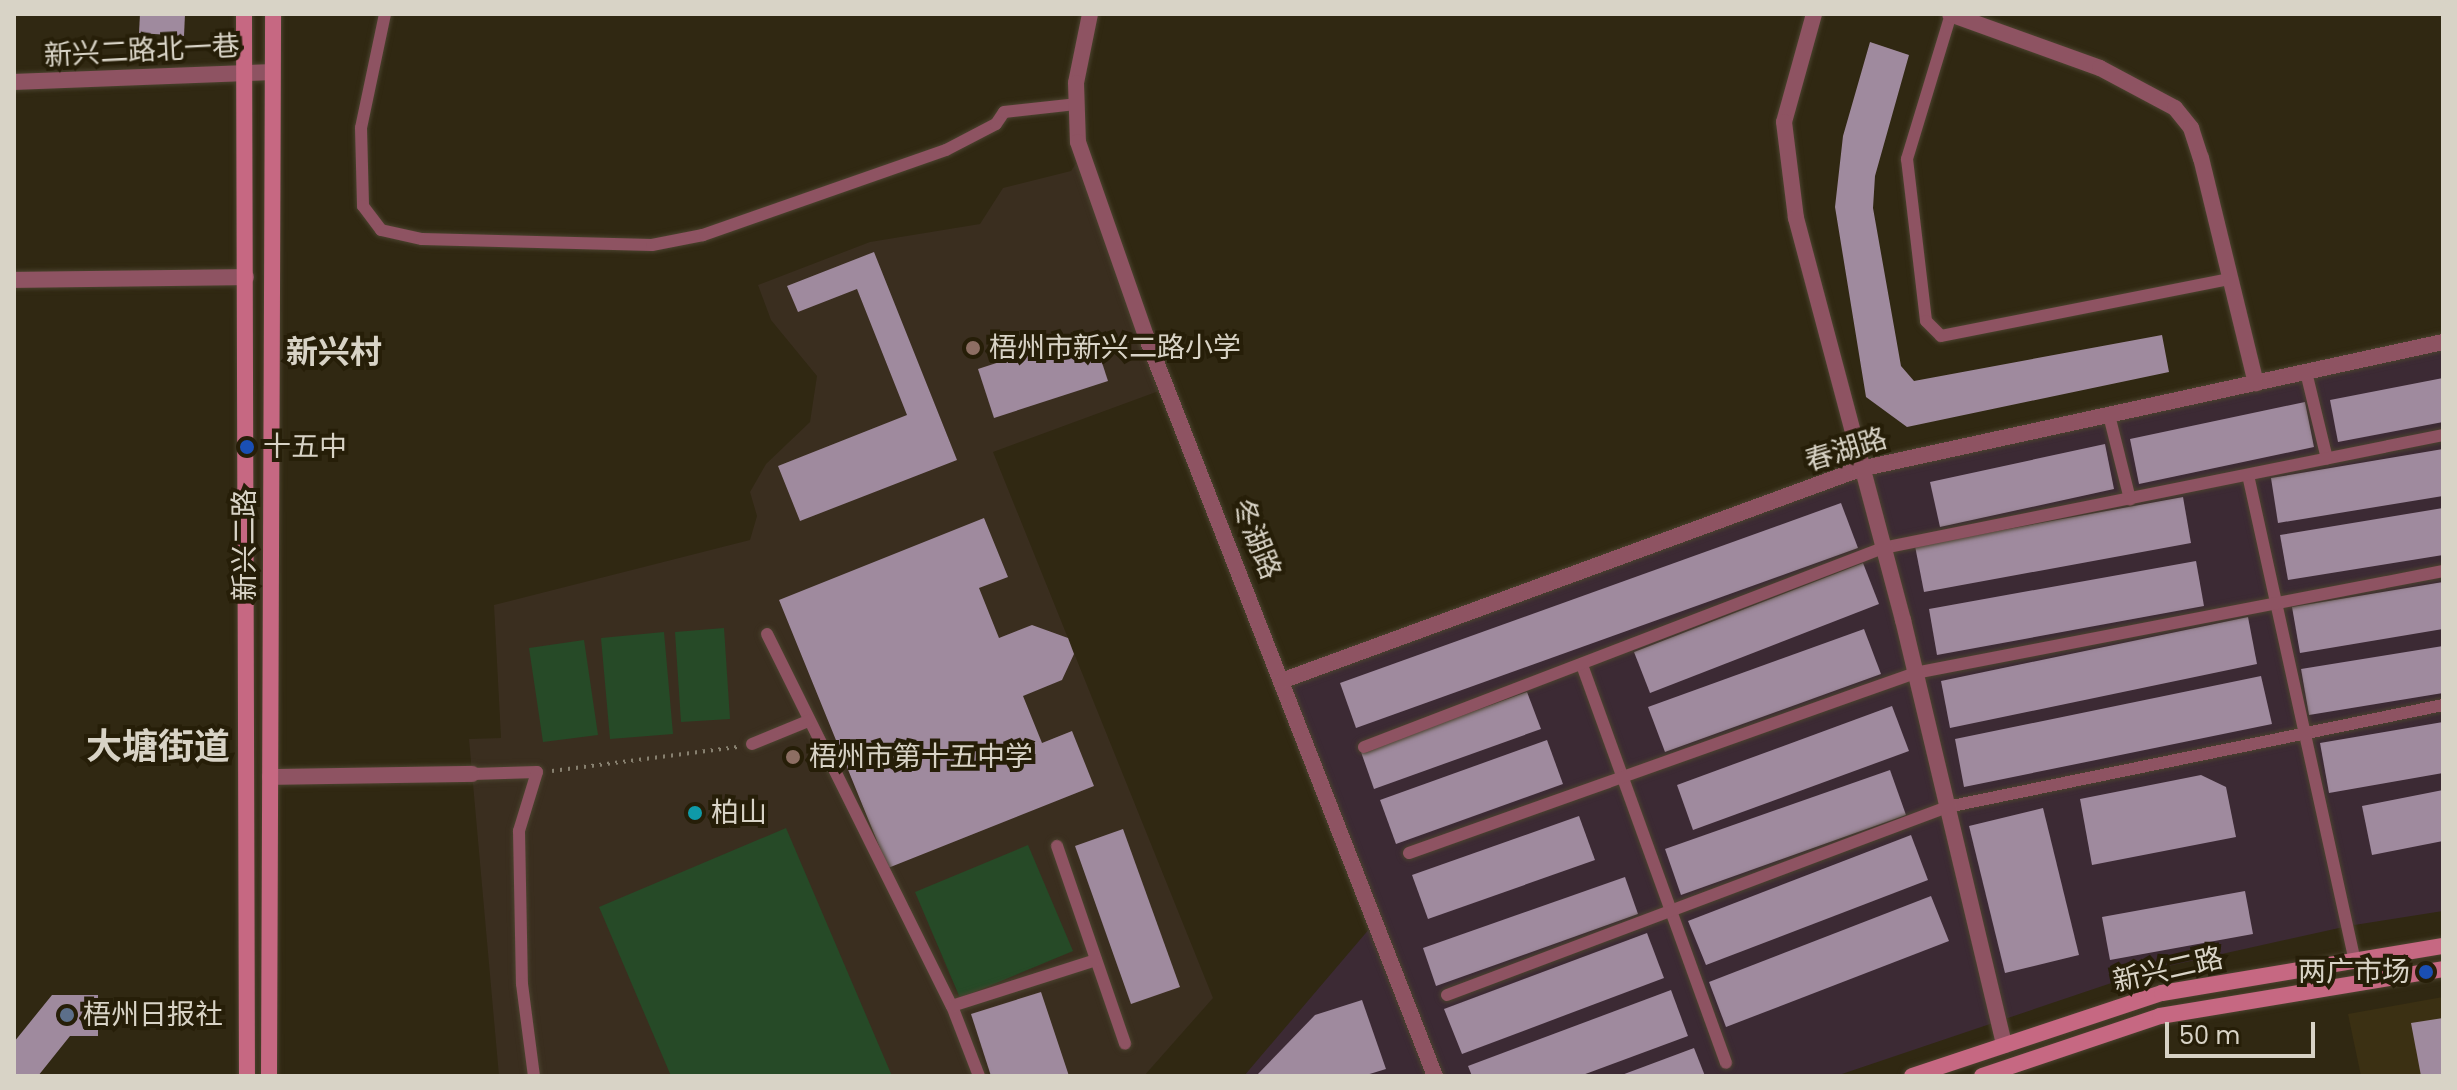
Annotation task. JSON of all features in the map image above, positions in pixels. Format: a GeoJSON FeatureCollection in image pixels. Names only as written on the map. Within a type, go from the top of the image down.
{"type":"FeatureCollection","features":[{"type":"Feature","properties":{"kind":"main road","name":"新兴二路"},"geometry":{"type":"LineString","coordinates":[[244,14],[247,1076]]}},
{"type":"Feature","properties":{"kind":"main road","name":"新兴二路"},"geometry":{"type":"LineString","coordinates":[[269,1076],[273,14]]}},
{"type":"Feature","properties":{"kind":"main road","name":"新兴二路"},"geometry":{"type":"LineString","coordinates":[[1912,1076],[2162,993],[2443,946]]}},
{"type":"Feature","properties":{"kind":"main road","name":"新兴二路"},"geometry":{"type":"LineString","coordinates":[[1982,1076],[2160,1016],[2443,969]]}},
{"type":"Feature","properties":{"kind":"street","name":"冬湖路"},"geometry":{"type":"LineString","coordinates":[[1090,14],[1076,104],[1078,142],[1146,336],[1284,680],[1432,1075]]}},
{"type":"Feature","properties":{"kind":"street"},"geometry":{"type":"LineString","coordinates":[[1814,14],[1784,122],[1796,218],[1915,673],[2004,1045]]}},
{"type":"Feature","properties":{"kind":"street"},"geometry":{"type":"LineString","coordinates":[[1950,14],[2100,68],[2175,108],[2191,128],[2256,383]]}},
{"type":"Feature","properties":{"kind":"street","name":"新兴二路北一巷"},"geometry":{"type":"LineString","coordinates":[[14,82],[272,72]]}},
{"type":"Feature","properties":{"kind":"street"},"geometry":{"type":"LineString","coordinates":[[14,280],[246,277]]}},
{"type":"Feature","properties":{"kind":"street","name":"春湖路"},"geometry":{"type":"LineString","coordinates":[[1284,680],[1860,469],[2443,342]]}},
{"type":"Feature","properties":{"kind":"street"},"geometry":{"type":"LineString","coordinates":[[270,777],[472,774]]}},
{"type":"Feature","properties":{"kind":"lane"},"geometry":{"type":"LineString","coordinates":[[385,14],[361,128],[363,206],[381,230],[422,239],[652,245],[690,238],[946,150],[996,124],[1004,112],[1076,104]]}},
{"type":"Feature","properties":{"kind":"lane"},"geometry":{"type":"LineString","coordinates":[[1950,14],[1907,159],[1926,321],[1941,336],[2230,279]]}},
{"type":"Feature","properties":{"kind":"lane"},"geometry":{"type":"LineString","coordinates":[[2306,372],[2327,459]]}},
{"type":"Feature","properties":{"kind":"lane"},"geometry":{"type":"LineString","coordinates":[[2109,415],[2130,499]]}},
{"type":"Feature","properties":{"kind":"lane"},"geometry":{"type":"LineString","coordinates":[[1364,747],[1883,548],[2443,435]]}},
{"type":"Feature","properties":{"kind":"lane"},"geometry":{"type":"LineString","coordinates":[[2248,475],[2355,960]]}},
{"type":"Feature","properties":{"kind":"lane"},"geometry":{"type":"LineString","coordinates":[[1409,853],[1915,673],[2443,571]]}},
{"type":"Feature","properties":{"kind":"lane"},"geometry":{"type":"LineString","coordinates":[[767,634],[952,1006],[979,1076]]}},
{"type":"Feature","properties":{"kind":"lane"},"geometry":{"type":"LineString","coordinates":[[1582,665],[1726,1063]]}},
{"type":"Feature","properties":{"kind":"lane"},"geometry":{"type":"LineString","coordinates":[[1447,995],[1947,807],[2304,730],[2443,705]]}},
{"type":"Feature","properties":{"kind":"lane"},"geometry":{"type":"LineString","coordinates":[[752,744],[808,721]]}},
{"type":"Feature","properties":{"kind":"lane"},"geometry":{"type":"LineString","coordinates":[[472,774],[537,772],[519,831],[522,984],[534,1076]]}},
{"type":"Feature","properties":{"kind":"lane"},"geometry":{"type":"LineString","coordinates":[[1057,846],[1125,1044]]}},
{"type":"Feature","properties":{"kind":"lane"},"geometry":{"type":"LineString","coordinates":[[952,1006],[1096,960]]}},
{"type":"Feature","properties":{"kind":"path"},"geometry":{"type":"LineString","coordinates":[[537,772],[689,757],[752,744]]}},
{"type":"Feature","properties":{"kind":"shaded area","name":"梧州市第十五中学"},"geometry":{"type":"Polygon","coordinates":[[[1082,154],[1167,388],[993,452],[1213,998],[1144,1076],[499,1076],[469,739],[501,738],[494,605],[750,540],[757,516],[750,492],[766,464],[810,422],[817,376],[771,320],[758,285],[870,242],[980,224],[1003,188],[1071,171],[1082,154]]]}},
{"type":"Feature","properties":{"kind":"shaded area"},"geometry":{"type":"Polygon","coordinates":[[[2443,342],[2443,911],[2348,926],[2150,970],[1836,1076],[1244,1076],[1376,921],[1284,680],[1860,469],[2443,342]]]}},
{"type":"Feature","properties":{"kind":"shaded area"},"geometry":{"type":"Polygon","coordinates":[[[2443,997],[2443,1076],[2361,1076],[2348,1014],[2443,997]]]}},
{"type":"Feature","properties":{"kind":"green space"},"geometry":{"type":"Polygon","coordinates":[[[724,628],[730,719],[681,722],[675,632],[724,628]]]}},
{"type":"Feature","properties":{"kind":"green space"},"geometry":{"type":"Polygon","coordinates":[[[664,632],[673,734],[610,739],[601,638],[664,632]]]}},
{"type":"Feature","properties":{"kind":"green space"},"geometry":{"type":"Polygon","coordinates":[[[584,640],[598,735],[543,742],[529,648],[584,640]]]}},
{"type":"Feature","properties":{"kind":"green space"},"geometry":{"type":"Polygon","coordinates":[[[786,828],[892,1076],[671,1076],[599,907],[786,828]]]}},
{"type":"Feature","properties":{"kind":"green space"},"geometry":{"type":"Polygon","coordinates":[[[1028,845],[1073,951],[960,998],[915,892],[1028,845]]]}},
{"type":"Feature","properties":{"kind":"building"},"geometry":{"type":"Polygon","coordinates":[[[140,14],[185,14],[184,36],[139,33],[140,14]]]}},
{"type":"Feature","properties":{"kind":"building"},"geometry":{"type":"Polygon","coordinates":[[[1870,42],[1909,55],[1875,176],[1873,208],[1901,366],[1914,381],[2162,335],[2169,372],[1907,427],[1866,397],[1835,207],[1843,136],[1870,42]]]}},
{"type":"Feature","properties":{"kind":"building"},"geometry":{"type":"Polygon","coordinates":[[[874,252],[957,460],[800,521],[778,466],[907,415],[857,289],[798,312],[787,286],[874,252]]]}},
{"type":"Feature","properties":{"kind":"building"},"geometry":{"type":"Polygon","coordinates":[[[1092,332],[1108,381],[994,418],[978,369],[1092,332]]]}},
{"type":"Feature","properties":{"kind":"building"},"geometry":{"type":"Polygon","coordinates":[[[2443,378],[2443,422],[2338,442],[2330,400],[2443,378]]]}},
{"type":"Feature","properties":{"kind":"building"},"geometry":{"type":"Polygon","coordinates":[[[2305,402],[2314,447],[2139,484],[2130,439],[2305,402]]]}},
{"type":"Feature","properties":{"kind":"building"},"geometry":{"type":"Polygon","coordinates":[[[2105,444],[2114,489],[1940,527],[1930,482],[2105,444]]]}},
{"type":"Feature","properties":{"kind":"building"},"geometry":{"type":"Polygon","coordinates":[[[2443,449],[2443,496],[2278,523],[2271,478],[2443,449]]]}},
{"type":"Feature","properties":{"kind":"building"},"geometry":{"type":"Polygon","coordinates":[[[2183,497],[2191,543],[1924,592],[1915,546],[2183,497]]]}},
{"type":"Feature","properties":{"kind":"building"},"geometry":{"type":"Polygon","coordinates":[[[1841,503],[1858,548],[1356,728],[1340,683],[1841,503]]]}},
{"type":"Feature","properties":{"kind":"building"},"geometry":{"type":"Polygon","coordinates":[[[2443,508],[2443,555],[2288,580],[2280,535],[2443,508]]]}},
{"type":"Feature","properties":{"kind":"building"},"geometry":{"type":"Polygon","coordinates":[[[984,518],[1008,577],[979,588],[999,638],[1032,625],[1068,638],[1074,654],[1062,680],[1023,696],[1042,743],[1072,731],[1094,786],[888,868],[779,600],[984,518]]]}},
{"type":"Feature","properties":{"kind":"building"},"geometry":{"type":"Polygon","coordinates":[[[2196,561],[2204,606],[1937,655],[1929,609],[2196,561]]]}},
{"type":"Feature","properties":{"kind":"building"},"geometry":{"type":"Polygon","coordinates":[[[1863,563],[1879,604],[1650,693],[1634,652],[1863,563]]]}},
{"type":"Feature","properties":{"kind":"building"},"geometry":{"type":"Polygon","coordinates":[[[2443,582],[2443,629],[2300,653],[2292,607],[2443,582]]]}},
{"type":"Feature","properties":{"kind":"building"},"geometry":{"type":"Polygon","coordinates":[[[2248,617],[2257,664],[1950,728],[1941,681],[2248,617]]]}},
{"type":"Feature","properties":{"kind":"building"},"geometry":{"type":"Polygon","coordinates":[[[1864,629],[1881,674],[1665,752],[1648,707],[1864,629]]]}},
{"type":"Feature","properties":{"kind":"building"},"geometry":{"type":"Polygon","coordinates":[[[2443,646],[2443,693],[2309,715],[2301,669],[2443,646]]]}},
{"type":"Feature","properties":{"kind":"building"},"geometry":{"type":"Polygon","coordinates":[[[2261,676],[2272,724],[1964,787],[1955,739],[2261,676]]]}},
{"type":"Feature","properties":{"kind":"building"},"geometry":{"type":"Polygon","coordinates":[[[1527,692],[1541,729],[1374,789],[1361,752],[1527,692]]]}},
{"type":"Feature","properties":{"kind":"building"},"geometry":{"type":"Polygon","coordinates":[[[1892,706],[1909,751],[1693,830],[1677,785],[1892,706]]]}},
{"type":"Feature","properties":{"kind":"building"},"geometry":{"type":"Polygon","coordinates":[[[2443,722],[2443,773],[2329,793],[2320,743],[2443,722]]]}},
{"type":"Feature","properties":{"kind":"building"},"geometry":{"type":"Polygon","coordinates":[[[1547,740],[1563,784],[1396,844],[1380,800],[1547,740]]]}},
{"type":"Feature","properties":{"kind":"building"},"geometry":{"type":"Polygon","coordinates":[[[1890,770],[1906,815],[1681,895],[1665,849],[1890,770]]]}},
{"type":"Feature","properties":{"kind":"building"},"geometry":{"type":"Polygon","coordinates":[[[2201,775],[2226,787],[2236,837],[2092,865],[2080,799],[2201,775]]]}},
{"type":"Feature","properties":{"kind":"building"},"geometry":{"type":"Polygon","coordinates":[[[2443,790],[2443,841],[2372,855],[2362,806],[2443,790]]]}},
{"type":"Feature","properties":{"kind":"building"},"geometry":{"type":"Polygon","coordinates":[[[2043,808],[2079,955],[2005,973],[1969,826],[2043,808]]]}},
{"type":"Feature","properties":{"kind":"building"},"geometry":{"type":"Polygon","coordinates":[[[1579,816],[1595,860],[1428,919],[1412,875],[1579,816]]]}},
{"type":"Feature","properties":{"kind":"building"},"geometry":{"type":"Polygon","coordinates":[[[1123,829],[1180,987],[1131,1004],[1075,846],[1123,829]]]}},
{"type":"Feature","properties":{"kind":"building"},"geometry":{"type":"Polygon","coordinates":[[[1911,835],[1928,880],[1706,965],[1688,921],[1911,835]]]}},
{"type":"Feature","properties":{"kind":"building"},"geometry":{"type":"Polygon","coordinates":[[[1625,877],[1638,914],[1436,986],[1423,948],[1625,877]]]}},
{"type":"Feature","properties":{"kind":"building"},"geometry":{"type":"Polygon","coordinates":[[[2245,891],[2253,934],[2110,960],[2102,917],[2245,891]]]}},
{"type":"Feature","properties":{"kind":"building"},"geometry":{"type":"Polygon","coordinates":[[[1931,896],[1949,941],[1726,1027],[1709,982],[1931,896]]]}},
{"type":"Feature","properties":{"kind":"building"},"geometry":{"type":"Polygon","coordinates":[[[1647,933],[1664,978],[1462,1054],[1444,1009],[1647,933]]]}},
{"type":"Feature","properties":{"kind":"building"},"geometry":{"type":"Polygon","coordinates":[[[1671,990],[1688,1036],[1580,1076],[1472,1076],[1468,1066],[1671,990]]]}},
{"type":"Feature","properties":{"kind":"building"},"geometry":{"type":"Polygon","coordinates":[[[1041,992],[1069,1076],[991,1076],[971,1014],[1041,992]]]}},
{"type":"Feature","properties":{"kind":"building","name":"梧州日报社"},"geometry":{"type":"Polygon","coordinates":[[[52,995],[98,995],[98,1036],[70,1036],[38,1076],[14,1076],[14,1042],[52,995]]]}},
{"type":"Feature","properties":{"kind":"building"},"geometry":{"type":"Polygon","coordinates":[[[1362,1000],[1386,1069],[1363,1076],[1256,1076],[1315,1015],[1362,1000]]]}},
{"type":"Feature","properties":{"kind":"building"},"geometry":{"type":"Polygon","coordinates":[[[2443,1018],[2443,1076],[2421,1076],[2411,1023],[2443,1018]]]}},
{"type":"Feature","properties":{"kind":"building"},"geometry":{"type":"Polygon","coordinates":[[[1694,1048],[1705,1076],[1619,1076],[1694,1048]]]}},
{"type":"Feature","properties":{"kind":"place","name":"梧州市新兴二路小学"},"geometry":{"type":"Point","coordinates":[973,348]}},
{"type":"Feature","properties":{"kind":"place","name":"十五中"},"geometry":{"type":"Point","coordinates":[247,447]}},
{"type":"Feature","properties":{"kind":"place","name":"梧州市第十五中学"},"geometry":{"type":"Point","coordinates":[793,757]}},
{"type":"Feature","properties":{"kind":"place","name":"柏山"},"geometry":{"type":"Point","coordinates":[695,813]}},
{"type":"Feature","properties":{"kind":"place","name":"两广市场"},"geometry":{"type":"Point","coordinates":[2426,972]}},
{"type":"Feature","properties":{"kind":"place","name":"梧州日报社"},"geometry":{"type":"Point","coordinates":[67,1015]}},
{"type":"Feature","properties":{"kind":"district","name":"新兴村"},"geometry":{"type":"Point","coordinates":[334,352]}},
{"type":"Feature","properties":{"kind":"district","name":"大塘街道"},"geometry":{"type":"Point","coordinates":[158,747]}}]}
